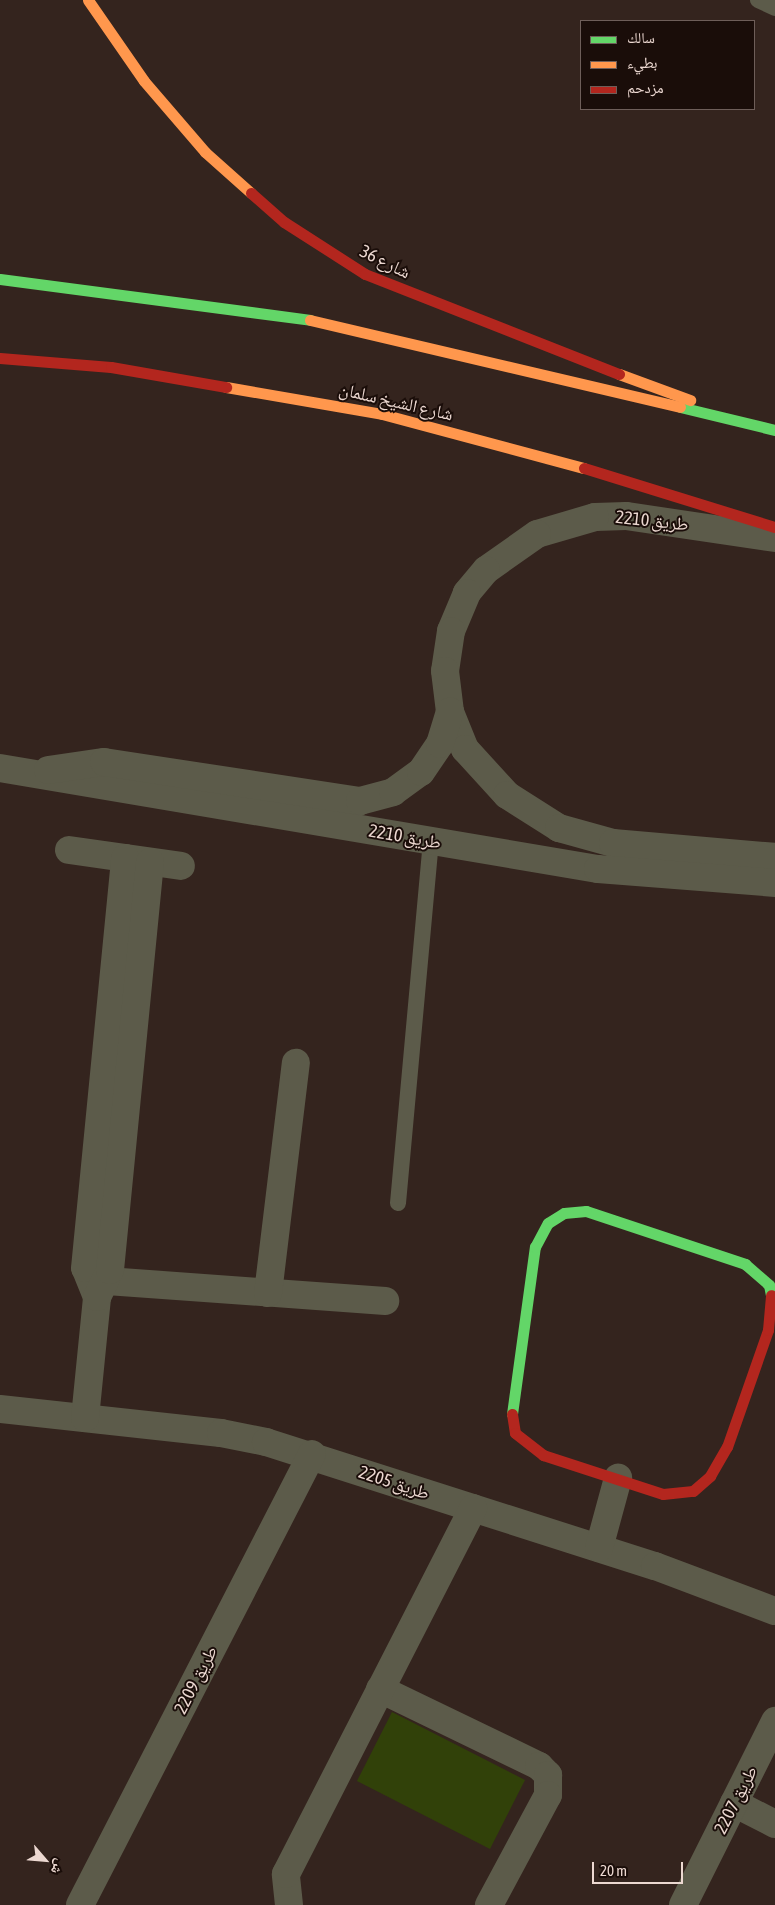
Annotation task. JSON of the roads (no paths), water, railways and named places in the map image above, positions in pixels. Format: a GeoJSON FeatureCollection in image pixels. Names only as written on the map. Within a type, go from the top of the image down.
{"type":"FeatureCollection","features":[{"type":"Feature","properties":{"kind":"street","name":"شارع 36"},"geometry":{"type":"LineString","coordinates":[[88,0],[144,81],[205,152],[284,222],[365,274],[494,328],[757,424]]}},
{"type":"Feature","properties":{"kind":"street"},"geometry":{"type":"LineString","coordinates":[[0,279],[331,323],[757,424],[775,430]]}},
{"type":"Feature","properties":{"kind":"street","name":"شارع الشيخ سلمان"},"geometry":{"type":"LineString","coordinates":[[0,358],[111,367],[382,414],[635,482],[775,527]]}},
{"type":"Feature","properties":{"kind":"street","name":"طريق 2210"},"geometry":{"type":"LineString","coordinates":[[775,538],[626,516],[580,520],[537,534],[492,565],[467,593],[450,639],[445,671],[450,712],[465,749],[507,796],[559,828],[613,843],[775,856]]}},
{"type":"Feature","properties":{"kind":"street","name":"طريق 2210"},"geometry":{"type":"LineString","coordinates":[[38,774],[104,762],[360,801],[393,792],[421,772],[440,744],[450,712]]}},
{"type":"Feature","properties":{"kind":"street","name":"طريق 2210"},"geometry":{"type":"LineString","coordinates":[[0,768],[598,869],[775,883]]}},
{"type":"Feature","properties":{"kind":"street"},"geometry":{"type":"LineString","coordinates":[[69,850],[181,866]]}},
{"type":"Feature","properties":{"kind":"street"},"geometry":{"type":"LineString","coordinates":[[138,860],[114,952],[85,1268],[102,1289],[268,1293],[385,1301]]}},
{"type":"Feature","properties":{"kind":"street"},"geometry":{"type":"LineString","coordinates":[[85,1418],[121,1162],[130,1070],[141,953],[138,860]]}},
{"type":"Feature","properties":{"kind":"street"},"geometry":{"type":"LineString","coordinates":[[114,952],[141,953]]}},
{"type":"Feature","properties":{"kind":"street"},"geometry":{"type":"LineString","coordinates":[[268,1293],[296,1063]]}},
{"type":"Feature","properties":{"kind":"street"},"geometry":{"type":"LineString","coordinates":[[102,1070],[130,1070]]}},
{"type":"Feature","properties":{"kind":"street"},"geometry":{"type":"LineString","coordinates":[[94,1161],[121,1162]]}},
{"type":"Feature","properties":{"kind":"street"},"geometry":{"type":"LineString","coordinates":[[586,1211],[745,1264],[770,1285],[773,1307],[768,1330],[727,1447],[710,1476],[694,1491],[677,1496],[618,1478],[543,1455],[515,1433],[511,1418],[535,1247],[548,1223],[564,1213],[586,1211]]}},
{"type":"Feature","properties":{"kind":"street","name":"طريق 2205"},"geometry":{"type":"LineString","coordinates":[[0,1409],[221,1433],[312,1454],[472,1508],[600,1548],[775,1611]]}},
{"type":"Feature","properties":{"kind":"street","name":"طريق 2209"},"geometry":{"type":"LineString","coordinates":[[80,1905],[312,1454]]}},
{"type":"Feature","properties":{"kind":"street"},"geometry":{"type":"LineString","coordinates":[[600,1548],[618,1478]]}},
{"type":"Feature","properties":{"kind":"street"},"geometry":{"type":"LineString","coordinates":[[288,1905],[286,1874],[472,1508]]}},
{"type":"Feature","properties":{"kind":"street"},"geometry":{"type":"LineString","coordinates":[[380,1689],[538,1766],[548,1775],[548,1794],[489,1905]]}},
{"type":"Feature","properties":{"kind":"street","name":"طريق 2207"},"geometry":{"type":"LineString","coordinates":[[682,1905],[775,1721]]}},
{"type":"Feature","properties":{"kind":"street"},"geometry":{"type":"LineString","coordinates":[[734,1803],[775,1824]]}},
{"type":"Feature","properties":{"kind":"lane"},"geometry":{"type":"LineString","coordinates":[[758,0],[775,8]]}},
{"type":"Feature","properties":{"kind":"lane"},"geometry":{"type":"LineString","coordinates":[[398,1203],[432,841]]}}]}
